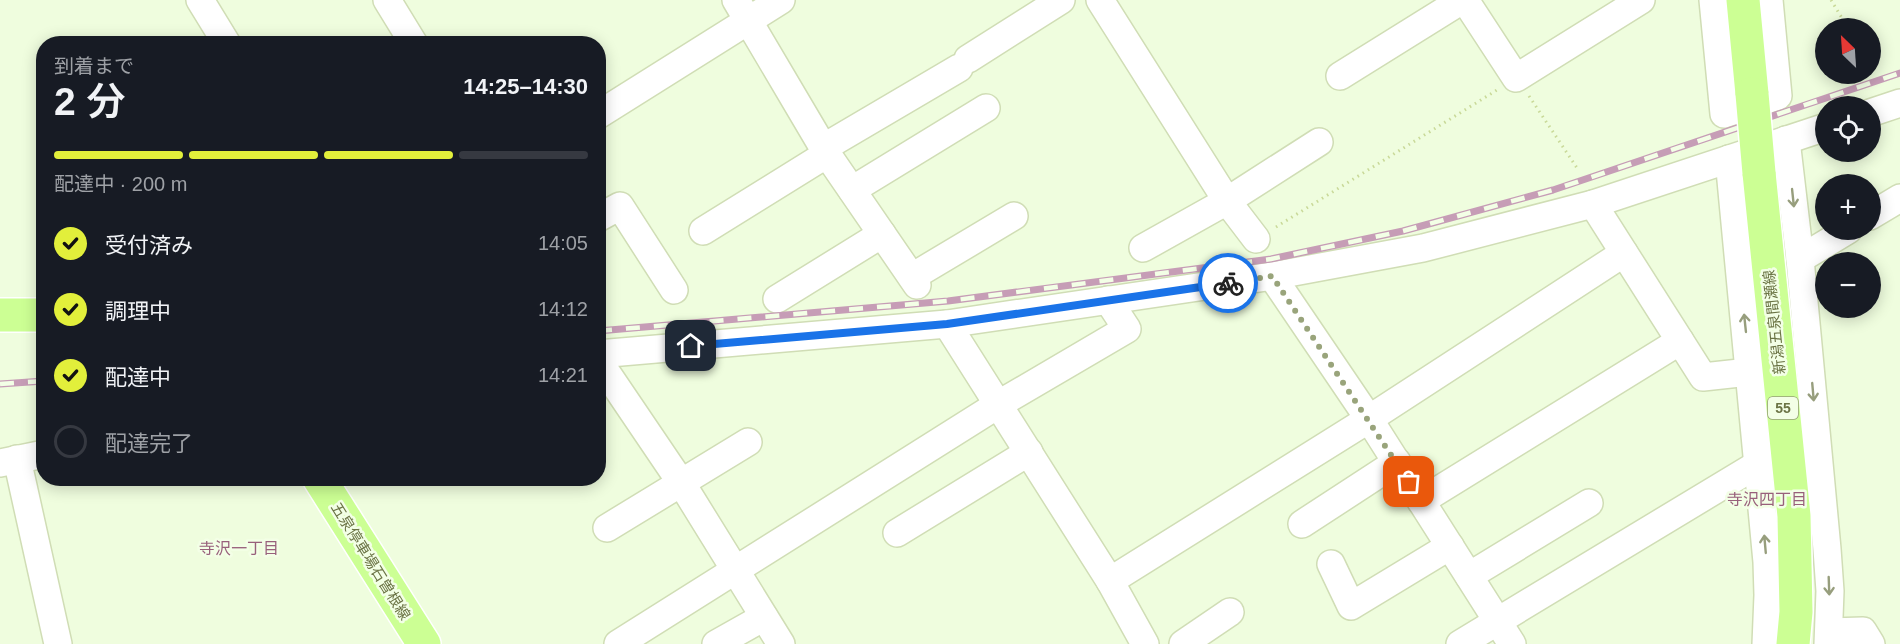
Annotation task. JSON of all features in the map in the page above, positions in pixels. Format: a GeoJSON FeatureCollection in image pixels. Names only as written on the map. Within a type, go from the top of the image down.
{"type":"FeatureCollection","features":[{"type":"Feature","properties":{"kind":"main road","name":"新潟五泉間瀬線"},"geometry":{"type":"LineString","coordinates":[[1743,0],[1794,516],[1796,612],[1793,644]]}},
{"type":"Feature","properties":{"kind":"main road"},"geometry":{"type":"LineString","coordinates":[[0,315],[36,315]]}},
{"type":"Feature","properties":{"kind":"main road","name":"五泉停車場石曽根線"},"geometry":{"type":"LineString","coordinates":[[324,486],[424,644]]}},
{"type":"Feature","properties":{"kind":"street"},"geometry":{"type":"LineString","coordinates":[[200,0],[222,36]]}},
{"type":"Feature","properties":{"kind":"street"},"geometry":{"type":"LineString","coordinates":[[387,0],[409,36]]}},
{"type":"Feature","properties":{"kind":"street"},"geometry":{"type":"LineString","coordinates":[[606,109],[742,10],[781,0]]}},
{"type":"Feature","properties":{"kind":"street"},"geometry":{"type":"LineString","coordinates":[[703,231],[1061,0]]}},
{"type":"Feature","properties":{"kind":"street"},"geometry":{"type":"LineString","coordinates":[[1101,0],[1227,201],[1256,240]]}},
{"type":"Feature","properties":{"kind":"street"},"geometry":{"type":"LineString","coordinates":[[1340,76],[1463,0],[1516,78],[1641,0]]}},
{"type":"Feature","properties":{"kind":"street"},"geometry":{"type":"LineString","coordinates":[[1713,0],[1724,114],[1778,96],[1769,0]]}},
{"type":"Feature","properties":{"kind":"street"},"geometry":{"type":"LineString","coordinates":[[742,10],[825,151],[915,281],[1014,216]]}},
{"type":"Feature","properties":{"kind":"street"},"geometry":{"type":"LineString","coordinates":[[852,190],[986,108]]}},
{"type":"Feature","properties":{"kind":"street"},"geometry":{"type":"LineString","coordinates":[[606,353],[947,324],[1272,276],[1423,248],[1593,204],[1815,131]]}},
{"type":"Feature","properties":{"kind":"street"},"geometry":{"type":"LineString","coordinates":[[1786,140],[1800,259],[1827,549],[1828,638],[1863,631],[1871,644]]}},
{"type":"Feature","properties":{"kind":"street"},"geometry":{"type":"LineString","coordinates":[[1143,248],[1227,201],[1319,142]]}},
{"type":"Feature","properties":{"kind":"street"},"geometry":{"type":"LineString","coordinates":[[1729,159],[1767,562],[1766,644]]}},
{"type":"Feature","properties":{"kind":"street"},"geometry":{"type":"LineString","coordinates":[[1881,209],[1900,198]]}},
{"type":"Feature","properties":{"kind":"street"},"geometry":{"type":"LineString","coordinates":[[1593,204],[1702,377],[1749,372]]}},
{"type":"Feature","properties":{"kind":"street"},"geometry":{"type":"LineString","coordinates":[[606,214],[620,206],[674,290]]}},
{"type":"Feature","properties":{"kind":"street"},"geometry":{"type":"LineString","coordinates":[[777,298],[882,234]]}},
{"type":"Feature","properties":{"kind":"street"},"geometry":{"type":"LineString","coordinates":[[1800,259],[1831,240]]}},
{"type":"Feature","properties":{"kind":"street"},"geometry":{"type":"LineString","coordinates":[[1110,581],[1369,419],[1624,253]]}},
{"type":"Feature","properties":{"kind":"street"},"geometry":{"type":"LineString","coordinates":[[1272,276],[1369,419],[1505,633]]}},
{"type":"Feature","properties":{"kind":"street"},"geometry":{"type":"LineString","coordinates":[[618,644],[999,404],[1127,329],[1108,300]]}},
{"type":"Feature","properties":{"kind":"street"},"geometry":{"type":"LineString","coordinates":[[947,324],[1110,581],[1145,644]]}},
{"type":"Feature","properties":{"kind":"street"},"geometry":{"type":"LineString","coordinates":[[1421,501],[1680,340]]}},
{"type":"Feature","properties":{"kind":"street"},"geometry":{"type":"LineString","coordinates":[[606,372],[682,484],[781,644]]}},
{"type":"Feature","properties":{"kind":"street"},"geometry":{"type":"LineString","coordinates":[[607,528],[748,442]]}},
{"type":"Feature","properties":{"kind":"street"},"geometry":{"type":"LineString","coordinates":[[897,533],[1029,452]]}},
{"type":"Feature","properties":{"kind":"street"},"geometry":{"type":"LineString","coordinates":[[36,455],[8,461],[58,644]]}},
{"type":"Feature","properties":{"kind":"street"},"geometry":{"type":"LineString","coordinates":[[1302,524],[1396,462]]}},
{"type":"Feature","properties":{"kind":"street"},"geometry":{"type":"LineString","coordinates":[[1460,644],[1505,633],[1758,464]]}},
{"type":"Feature","properties":{"kind":"street"},"geometry":{"type":"LineString","coordinates":[[1469,576],[1589,503]]}},
{"type":"Feature","properties":{"kind":"street"},"geometry":{"type":"LineString","coordinates":[[1331,564],[1351,606],[1450,546]]}},
{"type":"Feature","properties":{"kind":"street"},"geometry":{"type":"LineString","coordinates":[[1183,644],[1230,612]]}},
{"type":"Feature","properties":{"kind":"street"},"geometry":{"type":"LineString","coordinates":[[716,644],[764,617]]}},
{"type":"Feature","properties":{"kind":"path"},"geometry":{"type":"LineString","coordinates":[[1831,0],[1842,18]]}},
{"type":"Feature","properties":{"kind":"path"},"geometry":{"type":"LineString","coordinates":[[1256,240],[1516,78],[1577,168]]}},
{"type":"Feature","properties":{"kind":"railway"},"geometry":{"type":"LineString","coordinates":[[606,330],[948,301],[1271,259],[1403,231],[1553,190],[1900,73]]}},
{"type":"Feature","properties":{"kind":"railway"},"geometry":{"type":"LineString","coordinates":[[0,384],[36,382]]}},
{"type":"Feature","properties":{"kind":"way so far"},"geometry":{"type":"LineString","coordinates":[[1228,283],[1272,276],[1409,482]]}},
{"type":"Feature","properties":{"kind":"district","name":"寺沢四丁目"},"geometry":{"type":"Point","coordinates":[1767,499]}},
{"type":"Feature","properties":{"kind":"district","name":"寺沢一丁目"},"geometry":{"type":"Point","coordinates":[239,548]}},
{"type":"Feature","properties":{"kind":"route"},"geometry":{"type":"LineString","coordinates":[[691,346],[947,324],[1228,283]]}}]}
